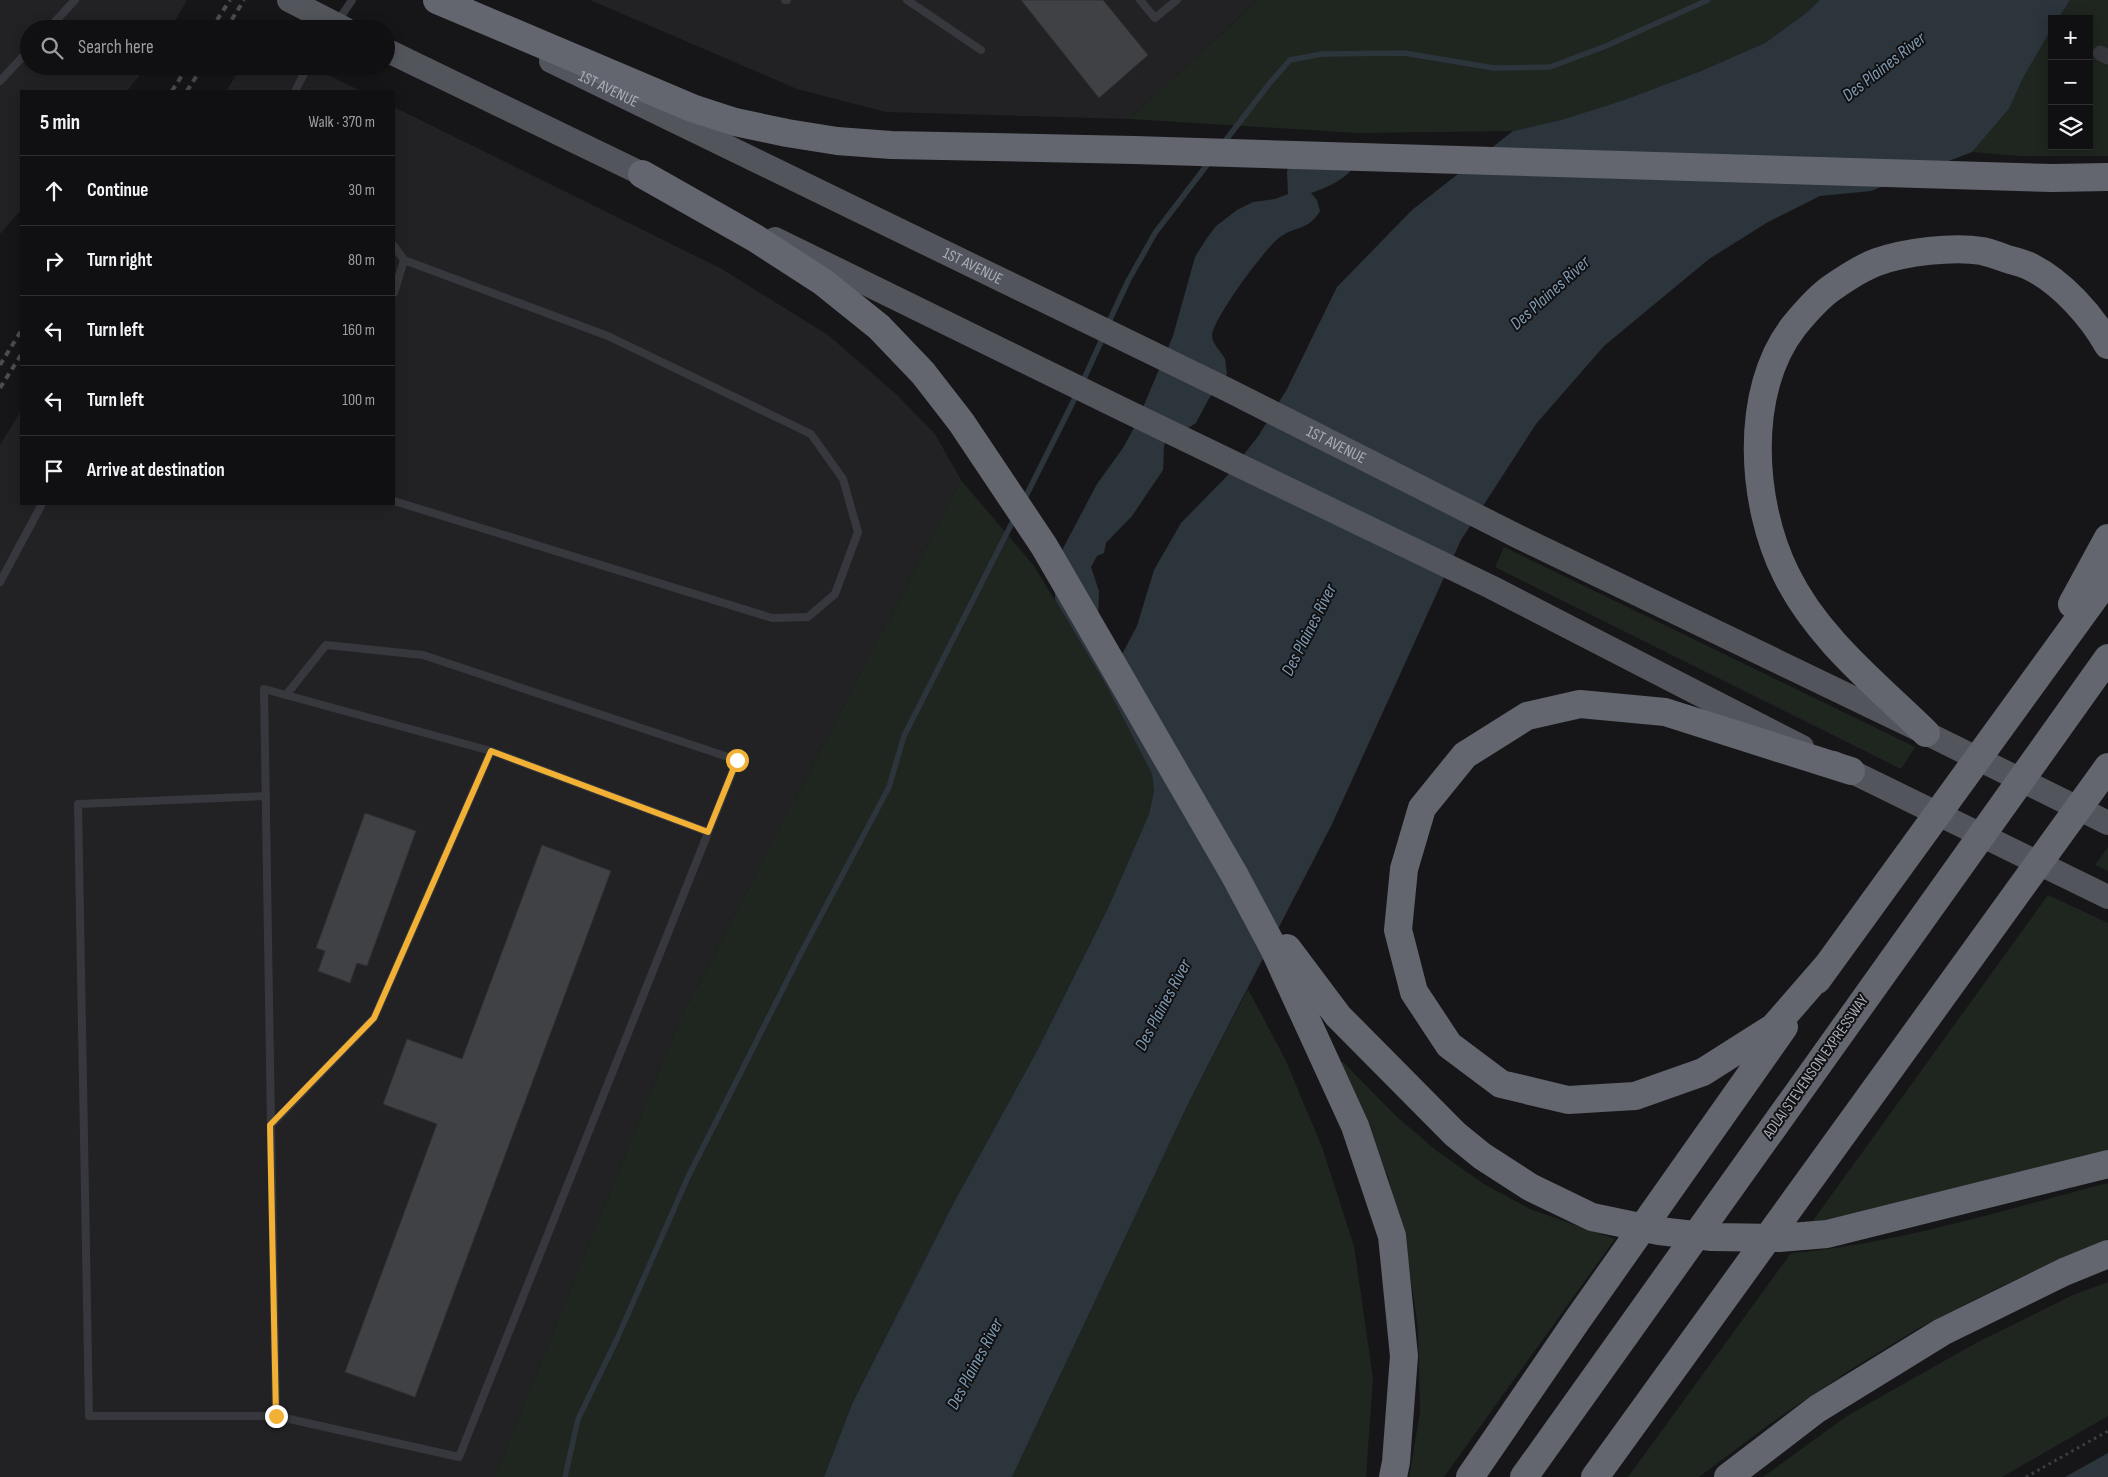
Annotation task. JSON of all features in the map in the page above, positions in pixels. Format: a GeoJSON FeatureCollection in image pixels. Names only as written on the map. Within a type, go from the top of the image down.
{"type":"FeatureCollection","features":[{"type":"Feature","properties":{"kind":"highway"},"geometry":{"type":"LineString","coordinates":[[437,0],[692,108],[736,122],[837,141],[891,145],[1134,150],[2052,178],[2108,176]]}},
{"type":"Feature","properties":{"kind":"highway"},"geometry":{"type":"LineString","coordinates":[[642,174],[755,238],[823,282],[880,327],[922,374],[961,422],[1044,546],[1234,874],[1274,950],[1311,1027],[1354,1126],[1392,1236],[1404,1356],[1396,1462],[1393,1477]]}},
{"type":"Feature","properties":{"kind":"highway"},"geometry":{"type":"LineString","coordinates":[[1926,733],[1831,641],[1806,610],[1786,574],[1768,530],[1762,495],[1758,449],[1761,405],[1772,365],[1793,327],[1831,288],[1877,262],[1934,249],[1983,251],[2031,266],[2066,292],[2097,326],[2108,345]]}},
{"type":"Feature","properties":{"kind":"highway"},"geometry":{"type":"LineString","coordinates":[[2038,674],[2074,600],[2108,538]]}},
{"type":"Feature","properties":{"kind":"highway"},"geometry":{"type":"LineString","coordinates":[[1470,1477],[1576,1322],[1827,966],[2108,579]]}},
{"type":"Feature","properties":{"kind":"highway","name":"ADLAI STEVENSON EXPRESSWAY"},"geometry":{"type":"LineString","coordinates":[[1524,1477],[2108,658]]}},
{"type":"Feature","properties":{"kind":"highway"},"geometry":{"type":"LineString","coordinates":[[1827,966],[1774,1027],[1703,1072],[1635,1096],[1568,1100],[1501,1084],[1449,1045],[1414,992],[1398,930],[1404,869],[1422,808],[1465,755],[1527,716],[1580,704],[1665,712],[1850,771]]}},
{"type":"Feature","properties":{"kind":"highway"},"geometry":{"type":"LineString","coordinates":[[1595,1477],[2108,767]]}},
{"type":"Feature","properties":{"kind":"highway"},"geometry":{"type":"LineString","coordinates":[[1234,874],[1286,948],[1338,1016],[1455,1134],[1482,1156],[1530,1187],[1592,1217],[1659,1230],[1712,1237],[1779,1238],[1827,1234],[2108,1164]]}},
{"type":"Feature","properties":{"kind":"highway"},"geometry":{"type":"LineString","coordinates":[[1728,1477],[1817,1409],[1942,1332],[2064,1272],[2108,1254]]}},
{"type":"Feature","properties":{"kind":"main road"},"geometry":{"type":"LineString","coordinates":[[289,0],[328,20]]}},
{"type":"Feature","properties":{"kind":"main road","name":"1ST AVENUE"},"geometry":{"type":"LineString","coordinates":[[425,0],[1226,390],[1519,537],[2108,823]]}},
{"type":"Feature","properties":{"kind":"main road"},"geometry":{"type":"LineString","coordinates":[[395,54],[1491,587],[1885,789],[2108,897]]}},
{"type":"Feature","properties":{"kind":"lane"},"geometry":{"type":"LineString","coordinates":[[56,20],[75,0]]}},
{"type":"Feature","properties":{"kind":"lane"},"geometry":{"type":"LineString","coordinates":[[339,20],[352,0]]}},
{"type":"Feature","properties":{"kind":"lane"},"geometry":{"type":"LineString","coordinates":[[907,0],[981,50]]}},
{"type":"Feature","properties":{"kind":"lane"},"geometry":{"type":"LineString","coordinates":[[1140,0],[1155,18],[1177,0]]}},
{"type":"Feature","properties":{"kind":"lane"},"geometry":{"type":"LineString","coordinates":[[0,81],[20,60]]}},
{"type":"Feature","properties":{"kind":"lane"},"geometry":{"type":"LineString","coordinates":[[296,90],[303,75]]}},
{"type":"Feature","properties":{"kind":"lane"},"geometry":{"type":"LineString","coordinates":[[395,247],[404,260],[608,336],[811,434],[843,479],[858,532],[835,594],[808,617],[772,618],[395,501]]}},
{"type":"Feature","properties":{"kind":"lane"},"geometry":{"type":"LineString","coordinates":[[395,290],[404,260]]}},
{"type":"Feature","properties":{"kind":"lane"},"geometry":{"type":"LineString","coordinates":[[0,582],[41,505]]}},
{"type":"Feature","properties":{"kind":"lane"},"geometry":{"type":"LineString","coordinates":[[266,796],[78,804],[90,1416],[276,1416],[459,1458],[737,760],[423,654],[326,645],[286,695]]}},
{"type":"Feature","properties":{"kind":"lane"},"geometry":{"type":"LineString","coordinates":[[276,1416],[264,689],[491,751],[708,832]]}},
{"type":"Feature","properties":{"kind":"lane"},"geometry":{"type":"LineString","coordinates":[[270,1125],[374,1018],[491,751]]}},
{"type":"Feature","properties":{"kind":"path"},"geometry":{"type":"LineString","coordinates":[[2026,1477],[2108,1432]]}},
{"type":"Feature","properties":{"kind":"shaded area"},"geometry":{"type":"Polygon","coordinates":[[[0,0],[187,0],[175,20],[20,20],[20,75],[140,75],[128,90],[20,90],[20,211],[0,234],[0,0]]]}},
{"type":"Feature","properties":{"kind":"shaded area"},"geometry":{"type":"Polygon","coordinates":[[[590,0],[1258,0],[1129,119],[886,112],[797,89],[590,0]]]}},
{"type":"Feature","properties":{"kind":"shaded area"},"geometry":{"type":"Polygon","coordinates":[[[1258,0],[1820,0],[1806,13],[1765,43],[1701,71],[1624,100],[1561,120],[1513,131],[1358,133],[1129,119],[1258,0]]]}},
{"type":"Feature","properties":{"kind":"shaded area"},"geometry":{"type":"Polygon","coordinates":[[[2070,0],[2108,0],[2108,156],[2020,156],[1972,152],[2009,109],[2023,78],[2048,35],[2048,150],[2093,150],[2093,15],[2061,15],[2070,0]]]}},
{"type":"Feature","properties":{"kind":"shaded area"},"geometry":{"type":"Polygon","coordinates":[[[236,75],[328,75],[359,90],[227,90],[236,75]]]}},
{"type":"Feature","properties":{"kind":"shaded area"},"geometry":{"type":"Polygon","coordinates":[[[395,107],[722,269],[828,335],[896,394],[935,434],[961,480],[680,1019],[494,1477],[0,1477],[0,445],[20,413],[20,505],[395,505],[395,107]]]}},
{"type":"Feature","properties":{"kind":"shaded area"},"geometry":{"type":"Polygon","coordinates":[[[961,480],[1034,566],[1106,685],[1152,774],[1154,791],[1149,814],[1109,906],[1038,1049],[952,1206],[852,1404],[824,1477],[494,1477],[680,1019],[961,480]]]}},
{"type":"Feature","properties":{"kind":"shaded area"},"geometry":{"type":"Polygon","coordinates":[[[1504,547],[1915,747],[1901,769],[1495,567],[1504,547]]]}},
{"type":"Feature","properties":{"kind":"shaded area"},"geometry":{"type":"Polygon","coordinates":[[[2108,847],[2108,871],[2095,865],[2108,847]]]}},
{"type":"Feature","properties":{"kind":"shaded area"},"geometry":{"type":"Polygon","coordinates":[[[2048,895],[2108,923],[2108,1156],[1839,1218],[1812,1222],[2048,895]]]}},
{"type":"Feature","properties":{"kind":"shaded area"},"geometry":{"type":"Polygon","coordinates":[[[1248,989],[1286,1061],[1322,1147],[1354,1246],[1373,1379],[1366,1477],[1012,1477],[1189,1102],[1248,989]]]}},
{"type":"Feature","properties":{"kind":"shaded area"},"geometry":{"type":"Polygon","coordinates":[[[1339,1062],[1343,1062],[1397,1117],[1437,1151],[1484,1184],[1530,1209],[1615,1239],[1444,1477],[1409,1477],[1420,1412],[1418,1328],[1407,1254],[1388,1177],[1339,1062]]]}},
{"type":"Feature","properties":{"kind":"shaded area"},"geometry":{"type":"Polygon","coordinates":[[[2108,1183],[2108,1239],[2000,1287],[1919,1328],[1850,1370],[1771,1423],[1699,1477],[1628,1477],[1791,1253],[1871,1242],[1911,1234],[2108,1183]]]}},
{"type":"Feature","properties":{"kind":"shaded area"},"geometry":{"type":"Polygon","coordinates":[[[2108,1282],[2108,1416],[2002,1477],[1763,1477],[1847,1416],[1974,1344],[2073,1295],[2108,1282]]]}},
{"type":"Feature","properties":{"kind":"water","name":"Des Plaines River"},"geometry":{"type":"Polygon","coordinates":[[[1820,0],[2070,0],[2061,15],[2048,15],[2048,35],[2023,78],[2009,109],[1972,152],[1871,191],[1820,196],[1768,222],[1709,259],[1604,346],[1536,424],[1461,540],[1332,824],[1189,1102],[1012,1477],[824,1477],[852,1404],[952,1206],[1038,1049],[1109,906],[1149,814],[1154,791],[1152,774],[1106,685],[1055,600],[1055,584],[1059,556],[1097,484],[1123,448],[1136,424],[1173,336],[1195,257],[1207,238],[1216,226],[1237,210],[1253,202],[1275,199],[1288,194],[1287,172],[1290,158],[1359,160],[1344,177],[1325,188],[1311,193],[1317,200],[1320,211],[1316,217],[1307,225],[1280,237],[1263,255],[1230,300],[1221,314],[1212,335],[1215,344],[1225,359],[1227,374],[1208,400],[1196,423],[1188,428],[1167,434],[1164,447],[1163,470],[1132,516],[1106,543],[1104,553],[1097,556],[1091,567],[1099,591],[1098,622],[1120,658],[1137,626],[1154,570],[1181,523],[1228,475],[1259,435],[1287,389],[1337,287],[1412,210],[1513,131],[1561,120],[1624,100],[1701,71],[1765,43],[1806,13],[1820,0]]]}},
{"type":"Feature","properties":{"kind":"water"},"geometry":{"type":"Polygon","coordinates":[[[2108,1453],[2108,1477],[2065,1477],[2108,1453]]]}},
{"type":"Feature","properties":{"kind":"building"},"geometry":{"type":"Polygon","coordinates":[[[1021,0],[1103,0],[1148,55],[1099,98],[1021,0]]]}},
{"type":"Feature","properties":{"kind":"building"},"geometry":{"type":"Polygon","coordinates":[[[365,813],[416,831],[367,966],[357,963],[350,983],[318,971],[325,951],[316,948],[365,813]]]}},
{"type":"Feature","properties":{"kind":"building"},"geometry":{"type":"Polygon","coordinates":[[[542,845],[611,871],[415,1397],[345,1372],[437,1124],[383,1104],[407,1039],[462,1059],[542,845]]]}},
{"type":"Feature","properties":{"kind":"waterway"},"geometry":{"type":"LineString","coordinates":[[1222,145],[1290,60],[1322,54],[1404,53],[1494,68],[1550,67],[1606,46],[1708,0]]}},
{"type":"Feature","properties":{"kind":"waterway"},"geometry":{"type":"LineString","coordinates":[[1107,326],[1128,281],[1155,233],[1210,161]]}},
{"type":"Feature","properties":{"kind":"waterway"},"geometry":{"type":"LineString","coordinates":[[1082,383],[1104,335]]}},
{"type":"Feature","properties":{"kind":"waterway"},"geometry":{"type":"LineString","coordinates":[[1023,502],[1077,394]]}},
{"type":"Feature","properties":{"kind":"waterway"},"geometry":{"type":"LineString","coordinates":[[565,1477],[578,1419],[617,1339],[688,1177],[800,955],[889,787],[904,736],[1015,517]]}},
{"type":"Feature","properties":{"kind":"railway"},"geometry":{"type":"LineString","coordinates":[[217,20],[230,0]]}},
{"type":"Feature","properties":{"kind":"railway"},"geometry":{"type":"LineString","coordinates":[[232,20],[244,0]]}},
{"type":"Feature","properties":{"kind":"railway"},"geometry":{"type":"LineString","coordinates":[[173,90],[182,75]]}},
{"type":"Feature","properties":{"kind":"railway"},"geometry":{"type":"LineString","coordinates":[[188,90],[197,75]]}},
{"type":"Feature","properties":{"kind":"railway"},"geometry":{"type":"LineString","coordinates":[[0,365],[20,333]]}},
{"type":"Feature","properties":{"kind":"railway"},"geometry":{"type":"LineString","coordinates":[[0,388],[20,357]]}},
{"type":"Feature","properties":{"kind":"route"},"geometry":{"type":"LineString","coordinates":[[276,1416],[270,1125],[374,1018],[491,751],[708,832],[737,760]]}}]}
